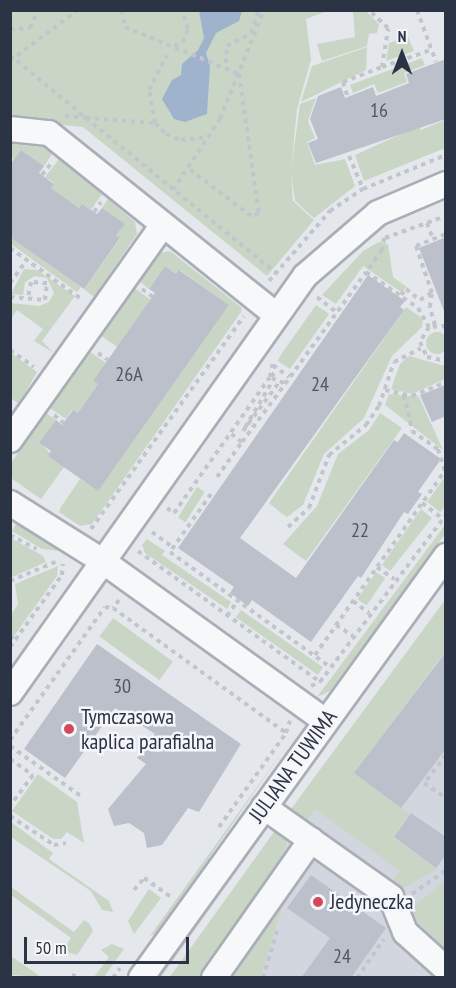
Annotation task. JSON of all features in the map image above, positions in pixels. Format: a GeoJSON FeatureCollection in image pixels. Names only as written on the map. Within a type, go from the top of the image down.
{"type":"FeatureCollection","features":[{"type":"Feature","properties":{"kind":"street"},"geometry":{"type":"LineString","coordinates":[[10,129],[49,133],[162,226],[276,315]]}},
{"type":"Feature","properties":{"kind":"street"},"geometry":{"type":"LineString","coordinates":[[10,693],[305,276],[352,231],[378,213],[446,184]]}},
{"type":"Feature","properties":{"kind":"street"},"geometry":{"type":"LineString","coordinates":[[10,440],[162,226]]}},
{"type":"Feature","properties":{"kind":"street"},"geometry":{"type":"LineString","coordinates":[[10,503],[104,562],[325,721]]}},
{"type":"Feature","properties":{"kind":"street","name":"JULIANA TUWIMA"},"geometry":{"type":"LineString","coordinates":[[133,969],[264,807],[446,556]]}},
{"type":"Feature","properties":{"kind":"street"},"geometry":{"type":"LineString","coordinates":[[264,807],[395,902],[405,932],[446,969]]}},
{"type":"Feature","properties":{"kind":"street"},"geometry":{"type":"LineString","coordinates":[[214,978],[310,840]]}},
{"type":"Feature","properties":{"kind":"path"},"geometry":{"type":"LineString","coordinates":[[10,29],[30,28],[38,10]]}},
{"type":"Feature","properties":{"kind":"path"},"geometry":{"type":"LineString","coordinates":[[78,10],[12,58],[276,272]]}},
{"type":"Feature","properties":{"kind":"path"},"geometry":{"type":"LineString","coordinates":[[122,10],[125,27],[239,74]]}},
{"type":"Feature","properties":{"kind":"path"},"geometry":{"type":"LineString","coordinates":[[173,47],[183,42],[188,29],[182,10]]}},
{"type":"Feature","properties":{"kind":"path"},"geometry":{"type":"LineString","coordinates":[[226,63],[227,46],[251,33],[258,10]]}},
{"type":"Feature","properties":{"kind":"path"},"geometry":{"type":"LineString","coordinates":[[173,190],[208,137],[239,74],[264,10]]}},
{"type":"Feature","properties":{"kind":"path"},"geometry":{"type":"LineString","coordinates":[[369,10],[388,28],[382,67]]}},
{"type":"Feature","properties":{"kind":"path"},"geometry":{"type":"LineString","coordinates":[[417,10],[436,62]]}},
{"type":"Feature","properties":{"kind":"path"},"geometry":{"type":"LineString","coordinates":[[347,95],[343,82],[431,50]]}},
{"type":"Feature","properties":{"kind":"path"},"geometry":{"type":"LineString","coordinates":[[167,55],[149,90],[155,123],[166,134],[182,140],[208,137]]}},
{"type":"Feature","properties":{"kind":"path"},"geometry":{"type":"LineString","coordinates":[[188,168],[251,216],[259,214],[239,74]]}},
{"type":"Feature","properties":{"kind":"path"},"geometry":{"type":"LineString","coordinates":[[54,115],[155,123]]}},
{"type":"Feature","properties":{"kind":"path"},"geometry":{"type":"LineString","coordinates":[[349,156],[363,189]]}},
{"type":"Feature","properties":{"kind":"path"},"geometry":{"type":"LineString","coordinates":[[372,241],[446,216]]}},
{"type":"Feature","properties":{"kind":"path"},"geometry":{"type":"LineString","coordinates":[[427,223],[434,239]]}},
{"type":"Feature","properties":{"kind":"path"},"geometry":{"type":"LineString","coordinates":[[435,325],[430,307],[432,293],[416,246],[446,234]]}},
{"type":"Feature","properties":{"kind":"path"},"geometry":{"type":"LineString","coordinates":[[217,477],[335,311],[382,250],[384,238]]}},
{"type":"Feature","properties":{"kind":"path"},"geometry":{"type":"LineString","coordinates":[[10,248],[92,306]]}},
{"type":"Feature","properties":{"kind":"path"},"geometry":{"type":"LineString","coordinates":[[10,283],[27,260]]}},
{"type":"Feature","properties":{"kind":"path"},"geometry":{"type":"LineString","coordinates":[[366,272],[418,308],[429,327]]}},
{"type":"Feature","properties":{"kind":"path"},"geometry":{"type":"LineString","coordinates":[[10,297],[45,300],[49,295],[47,283],[31,282],[28,298]]}},
{"type":"Feature","properties":{"kind":"path"},"geometry":{"type":"LineString","coordinates":[[323,287],[314,298],[335,311]]}},
{"type":"Feature","properties":{"kind":"path"},"geometry":{"type":"LineString","coordinates":[[401,295],[406,289],[420,300],[432,293]]}},
{"type":"Feature","properties":{"kind":"path"},"geometry":{"type":"LineString","coordinates":[[429,327],[446,326]]}},
{"type":"Feature","properties":{"kind":"path"},"geometry":{"type":"LineString","coordinates":[[421,348],[429,327]]}},
{"type":"Feature","properties":{"kind":"path"},"geometry":{"type":"LineString","coordinates":[[421,348],[432,361],[446,361]]}},
{"type":"Feature","properties":{"kind":"path"},"geometry":{"type":"LineString","coordinates":[[288,527],[309,508],[329,456],[366,425],[385,390],[399,355],[421,348]]}},
{"type":"Feature","properties":{"kind":"path"},"geometry":{"type":"LineString","coordinates":[[10,350],[39,370]]}},
{"type":"Feature","properties":{"kind":"path"},"geometry":{"type":"LineString","coordinates":[[159,514],[164,506],[174,513],[271,374],[275,354]]}},
{"type":"Feature","properties":{"kind":"path"},"geometry":{"type":"LineString","coordinates":[[273,365],[289,377]]}},
{"type":"Feature","properties":{"kind":"path"},"geometry":{"type":"LineString","coordinates":[[271,374],[275,377],[240,429],[280,381],[285,384]]}},
{"type":"Feature","properties":{"kind":"path"},"geometry":{"type":"LineString","coordinates":[[385,390],[404,395],[446,382]]}},
{"type":"Feature","properties":{"kind":"path"},"geometry":{"type":"LineString","coordinates":[[315,655],[445,472],[438,449],[412,431],[404,395]]}},
{"type":"Feature","properties":{"kind":"path"},"geometry":{"type":"LineString","coordinates":[[230,433],[242,442]]}},
{"type":"Feature","properties":{"kind":"path"},"geometry":{"type":"LineString","coordinates":[[211,494],[170,552],[330,667]]}},
{"type":"Feature","properties":{"kind":"path"},"geometry":{"type":"LineString","coordinates":[[216,831],[286,733],[298,701],[307,688],[320,682],[394,579],[444,517],[422,503]]}},
{"type":"Feature","properties":{"kind":"path"},"geometry":{"type":"LineString","coordinates":[[153,521],[135,548],[148,560],[320,682]]}},
{"type":"Feature","properties":{"kind":"path"},"geometry":{"type":"LineString","coordinates":[[98,522],[121,538]]}},
{"type":"Feature","properties":{"kind":"path"},"geometry":{"type":"LineString","coordinates":[[148,529],[174,547]]}},
{"type":"Feature","properties":{"kind":"path"},"geometry":{"type":"LineString","coordinates":[[10,535],[39,551]]}},
{"type":"Feature","properties":{"kind":"path"},"geometry":{"type":"LineString","coordinates":[[10,582],[59,561],[48,556]]}},
{"type":"Feature","properties":{"kind":"path"},"geometry":{"type":"LineString","coordinates":[[113,608],[148,560]]}},
{"type":"Feature","properties":{"kind":"path"},"geometry":{"type":"LineString","coordinates":[[377,567],[394,579]]}},
{"type":"Feature","properties":{"kind":"path"},"geometry":{"type":"LineString","coordinates":[[10,587],[10,603]]}},
{"type":"Feature","properties":{"kind":"path"},"geometry":{"type":"LineString","coordinates":[[227,616],[238,600]]}},
{"type":"Feature","properties":{"kind":"path"},"geometry":{"type":"LineString","coordinates":[[353,601],[370,613]]}},
{"type":"Feature","properties":{"kind":"path"},"geometry":{"type":"LineString","coordinates":[[10,740],[105,607],[113,608],[286,733]]}},
{"type":"Feature","properties":{"kind":"path"},"geometry":{"type":"LineString","coordinates":[[336,625],[352,636]]}},
{"type":"Feature","properties":{"kind":"path"},"geometry":{"type":"LineString","coordinates":[[10,636],[16,640]]}},
{"type":"Feature","properties":{"kind":"path"},"geometry":{"type":"LineString","coordinates":[[10,746],[81,796]]}},
{"type":"Feature","properties":{"kind":"path"},"geometry":{"type":"LineString","coordinates":[[446,755],[424,783],[446,798]]}},
{"type":"Feature","properties":{"kind":"path"},"geometry":{"type":"LineString","coordinates":[[10,759],[33,775],[10,806]]}},
{"type":"Feature","properties":{"kind":"path"},"geometry":{"type":"LineString","coordinates":[[10,816],[54,845],[66,843]]}},
{"type":"Feature","properties":{"kind":"path"},"geometry":{"type":"LineString","coordinates":[[395,902],[446,870]]}},
{"type":"Feature","properties":{"kind":"path"},"geometry":{"type":"LineString","coordinates":[[134,890],[144,878],[170,896]]}},
{"type":"Feature","properties":{"kind":"path"},"geometry":{"type":"LineString","coordinates":[[163,906],[176,887]]}},
{"type":"Feature","properties":{"kind":"path"},"geometry":{"type":"LineString","coordinates":[[263,978],[278,927]]}},
{"type":"Feature","properties":{"kind":"path"},"geometry":{"type":"LineString","coordinates":[[357,978],[386,937]]}},
{"type":"Feature","properties":{"kind":"path"},"geometry":{"type":"LineString","coordinates":[[113,978],[133,969]]}},
{"type":"Feature","properties":{"kind":"path"},"geometry":{"type":"LineString","coordinates":[[73,978],[75,972]]}},
{"type":"Feature","properties":{"kind":"shaded area"},"geometry":{"type":"Polygon","coordinates":[[[445,633],[445,977],[182,978],[317,788],[445,633]]]}},
{"type":"Feature","properties":{"kind":"green space"},"geometry":{"type":"Polygon","coordinates":[[[10,11],[327,11],[306,19],[311,60],[297,109],[291,171],[300,104],[316,98],[308,121],[315,138],[307,142],[315,165],[345,159],[355,186],[314,218],[295,201],[291,173],[293,201],[314,220],[267,276],[83,127],[11,120],[10,11]]]}},
{"type":"Feature","properties":{"kind":"green space"},"geometry":{"type":"Polygon","coordinates":[[[353,11],[366,11],[379,24],[377,33],[369,34],[367,46],[322,61],[317,44],[355,37],[353,11]]]}},
{"type":"Feature","properties":{"kind":"green space"},"geometry":{"type":"Polygon","coordinates":[[[408,37],[414,51],[386,61],[389,43],[408,37]]]}},
{"type":"Feature","properties":{"kind":"green space"},"geometry":{"type":"Polygon","coordinates":[[[367,47],[366,70],[301,102],[312,66],[367,47]]]}},
{"type":"Feature","properties":{"kind":"green space"},"geometry":{"type":"Polygon","coordinates":[[[422,58],[425,65],[404,73],[407,82],[378,93],[374,84],[353,93],[350,85],[422,58]]]}},
{"type":"Feature","properties":{"kind":"green space"},"geometry":{"type":"Polygon","coordinates":[[[445,120],[445,148],[364,181],[355,155],[419,126],[421,130],[445,120]]]}},
{"type":"Feature","properties":{"kind":"green space"},"geometry":{"type":"Polygon","coordinates":[[[10,141],[41,145],[52,154],[44,166],[21,150],[13,161],[10,141]]]}},
{"type":"Feature","properties":{"kind":"green space"},"geometry":{"type":"Polygon","coordinates":[[[59,159],[102,194],[91,210],[82,204],[79,208],[51,188],[54,183],[45,177],[59,159]]]}},
{"type":"Feature","properties":{"kind":"green space"},"geometry":{"type":"Polygon","coordinates":[[[108,199],[135,222],[137,234],[94,297],[84,289],[120,239],[116,235],[124,224],[102,208],[108,199]]]}},
{"type":"Feature","properties":{"kind":"green space"},"geometry":{"type":"Polygon","coordinates":[[[11,237],[81,287],[77,292],[11,244],[11,237]]]}},
{"type":"Feature","properties":{"kind":"green space"},"geometry":{"type":"Polygon","coordinates":[[[379,242],[388,244],[393,277],[407,287],[401,292],[363,266],[336,304],[322,295],[363,251],[379,242]]]}},
{"type":"Feature","properties":{"kind":"green space"},"geometry":{"type":"Polygon","coordinates":[[[170,251],[242,308],[241,312],[92,524],[80,526],[59,512],[61,507],[80,479],[98,490],[229,305],[180,270],[176,274],[165,266],[149,289],[139,281],[160,253],[170,251]]]}},
{"type":"Feature","properties":{"kind":"green space"},"geometry":{"type":"Polygon","coordinates":[[[24,269],[37,270],[75,296],[42,341],[54,353],[34,341],[43,329],[17,310],[11,319],[11,303],[39,306],[49,302],[54,293],[47,278],[35,276],[25,282],[23,295],[11,294],[24,269]]]}},
{"type":"Feature","properties":{"kind":"green space"},"geometry":{"type":"Polygon","coordinates":[[[134,288],[151,300],[118,348],[101,336],[134,288]]]}},
{"type":"Feature","properties":{"kind":"green space"},"geometry":{"type":"Polygon","coordinates":[[[316,305],[329,314],[290,369],[278,361],[280,356],[316,305]]]}},
{"type":"Feature","properties":{"kind":"green space"},"geometry":{"type":"Polygon","coordinates":[[[406,307],[423,319],[422,327],[392,356],[364,418],[324,454],[303,505],[287,517],[269,503],[406,307]]]}},
{"type":"Feature","properties":{"kind":"green space"},"geometry":{"type":"Polygon","coordinates":[[[433,332],[441,332],[448,339],[448,347],[441,354],[433,354],[426,347],[426,339],[433,332]]]}},
{"type":"Feature","properties":{"kind":"green space"},"geometry":{"type":"Polygon","coordinates":[[[90,352],[106,363],[94,381],[98,384],[78,413],[72,410],[66,419],[50,408],[90,352]]]}},
{"type":"Feature","properties":{"kind":"green space"},"geometry":{"type":"Polygon","coordinates":[[[11,353],[37,372],[19,404],[11,398],[11,353]]]}},
{"type":"Feature","properties":{"kind":"green space"},"geometry":{"type":"Polygon","coordinates":[[[409,356],[445,366],[445,379],[412,394],[391,389],[400,364],[409,356]]]}},
{"type":"Feature","properties":{"kind":"green space"},"geometry":{"type":"Polygon","coordinates":[[[389,394],[419,397],[443,450],[385,405],[389,394]]]}},
{"type":"Feature","properties":{"kind":"green space"},"geometry":{"type":"Polygon","coordinates":[[[46,413],[56,420],[40,443],[64,467],[41,499],[11,478],[11,463],[46,413]]]}},
{"type":"Feature","properties":{"kind":"green space"},"geometry":{"type":"Polygon","coordinates":[[[380,413],[402,428],[306,561],[283,544],[317,506],[338,454],[369,430],[380,413]]]}},
{"type":"Feature","properties":{"kind":"green space"},"geometry":{"type":"Polygon","coordinates":[[[444,478],[445,507],[440,512],[427,502],[444,478]]]}},
{"type":"Feature","properties":{"kind":"green space"},"geometry":{"type":"Polygon","coordinates":[[[197,487],[205,492],[186,522],[178,518],[197,487]]]}},
{"type":"Feature","properties":{"kind":"green space"},"geometry":{"type":"Polygon","coordinates":[[[421,509],[432,518],[390,571],[382,565],[421,509]]]}},
{"type":"Feature","properties":{"kind":"green space"},"geometry":{"type":"Polygon","coordinates":[[[19,518],[64,546],[61,551],[42,549],[12,531],[19,518]]]}},
{"type":"Feature","properties":{"kind":"green space"},"geometry":{"type":"Polygon","coordinates":[[[445,525],[445,534],[330,691],[317,697],[445,525]]]}},
{"type":"Feature","properties":{"kind":"green space"},"geometry":{"type":"Polygon","coordinates":[[[11,538],[43,556],[46,562],[12,577],[11,538]]]}},
{"type":"Feature","properties":{"kind":"green space"},"geometry":{"type":"Polygon","coordinates":[[[147,539],[165,551],[162,555],[231,602],[227,609],[145,553],[142,545],[147,539]]]}},
{"type":"Feature","properties":{"kind":"green space"},"geometry":{"type":"Polygon","coordinates":[[[58,566],[57,576],[11,640],[11,615],[18,604],[15,584],[58,566]]]}},
{"type":"Feature","properties":{"kind":"green space"},"geometry":{"type":"Polygon","coordinates":[[[376,572],[385,578],[367,606],[358,599],[376,572]]]}},
{"type":"Feature","properties":{"kind":"green space"},"geometry":{"type":"Polygon","coordinates":[[[445,600],[445,651],[354,773],[409,814],[393,838],[437,869],[401,889],[390,885],[400,871],[315,809],[305,823],[291,809],[445,600]]]}},
{"type":"Feature","properties":{"kind":"green space"},"geometry":{"type":"Polygon","coordinates":[[[241,610],[323,667],[318,675],[236,617],[241,610]]]}},
{"type":"Feature","properties":{"kind":"green space"},"geometry":{"type":"Polygon","coordinates":[[[113,618],[173,661],[159,680],[99,637],[113,618]]]}},
{"type":"Feature","properties":{"kind":"green space"},"geometry":{"type":"Polygon","coordinates":[[[285,748],[157,933],[150,936],[285,748]]]}},
{"type":"Feature","properties":{"kind":"green space"},"geometry":{"type":"Polygon","coordinates":[[[38,774],[77,802],[84,843],[67,832],[61,839],[53,839],[12,811],[38,774]]]}},
{"type":"Feature","properties":{"kind":"green space"},"geometry":{"type":"Polygon","coordinates":[[[11,822],[53,853],[49,859],[109,901],[113,912],[102,910],[91,891],[11,837],[11,822]]]}},
{"type":"Feature","properties":{"kind":"green space"},"geometry":{"type":"Polygon","coordinates":[[[266,830],[161,977],[158,977],[262,832],[266,830]]]}},
{"type":"Feature","properties":{"kind":"green space"},"geometry":{"type":"Polygon","coordinates":[[[274,832],[288,838],[283,855],[287,858],[204,977],[169,978],[274,832]]]}},
{"type":"Feature","properties":{"kind":"green space"},"geometry":{"type":"Polygon","coordinates":[[[445,881],[445,949],[414,918],[411,908],[445,881]]]}},
{"type":"Feature","properties":{"kind":"green space"},"geometry":{"type":"Polygon","coordinates":[[[11,887],[74,932],[84,920],[90,924],[93,931],[77,955],[62,951],[71,938],[11,895],[11,887]]]}},
{"type":"Feature","properties":{"kind":"green space"},"geometry":{"type":"Polygon","coordinates":[[[149,889],[161,898],[134,934],[128,921],[149,889]]]}},
{"type":"Feature","properties":{"kind":"green space"},"geometry":{"type":"Polygon","coordinates":[[[276,904],[282,908],[260,977],[224,978],[276,904]]]}},
{"type":"Feature","properties":{"kind":"green space"},"geometry":{"type":"Polygon","coordinates":[[[112,944],[124,949],[104,977],[94,977],[109,957],[101,950],[112,944]]]}},
{"type":"Feature","properties":{"kind":"green space"},"geometry":{"type":"Polygon","coordinates":[[[11,956],[41,977],[11,975],[11,956]]]}},
{"type":"Feature","properties":{"kind":"water"},"geometry":{"type":"Polygon","coordinates":[[[199,11],[242,11],[239,21],[216,33],[206,53],[210,66],[207,114],[185,122],[174,119],[162,99],[172,80],[181,75],[182,64],[198,50],[204,38],[199,11]]]}},
{"type":"Feature","properties":{"kind":"building"},"geometry":{"type":"Polygon","coordinates":[[[446,59],[446,119],[316,163],[308,143],[318,139],[310,119],[318,96],[341,87],[345,98],[373,87],[376,96],[409,83],[406,74],[446,59]]]}},
{"type":"Feature","properties":{"kind":"building"},"geometry":{"type":"Polygon","coordinates":[[[21,150],[44,166],[39,173],[54,184],[51,188],[79,208],[82,204],[97,214],[102,208],[125,224],[116,235],[120,238],[84,289],[10,237],[10,165],[21,150]]]}},
{"type":"Feature","properties":{"kind":"building"},"geometry":{"type":"Polygon","coordinates":[[[446,237],[446,310],[444,311],[419,248],[446,237]]]}},
{"type":"Feature","properties":{"kind":"building"},"geometry":{"type":"Polygon","coordinates":[[[165,266],[176,274],[179,270],[229,305],[98,491],[48,456],[51,451],[39,443],[56,420],[62,425],[73,410],[78,413],[98,384],[93,381],[155,293],[149,289],[165,266]]]}},
{"type":"Feature","properties":{"kind":"building"},"geometry":{"type":"Polygon","coordinates":[[[368,275],[405,301],[400,307],[404,310],[240,538],[296,578],[394,440],[398,442],[404,433],[441,459],[418,492],[422,494],[408,514],[404,512],[361,578],[358,576],[311,642],[252,600],[248,606],[230,593],[234,587],[178,548],[368,275]]]}},
{"type":"Feature","properties":{"kind":"building"},"geometry":{"type":"Polygon","coordinates":[[[446,385],[446,416],[432,422],[420,395],[446,385]]]}},
{"type":"Feature","properties":{"kind":"building"},"geometry":{"type":"Polygon","coordinates":[[[97,644],[241,744],[199,812],[188,808],[162,845],[147,848],[144,833],[129,823],[114,826],[108,809],[146,764],[137,758],[155,734],[115,708],[65,778],[24,749],[97,644]]]}},
{"type":"Feature","properties":{"kind":"building"},"geometry":{"type":"Polygon","coordinates":[[[446,652],[446,749],[401,808],[354,773],[446,652]]]}},
{"type":"Feature","properties":{"kind":"building"},"geometry":{"type":"Polygon","coordinates":[[[411,813],[446,837],[446,855],[436,868],[394,837],[411,813]]]}},
{"type":"Feature","properties":{"kind":"building"},"geometry":{"type":"Polygon","coordinates":[[[311,875],[386,928],[351,978],[301,978],[330,938],[287,908],[311,875]]]}},
{"type":"Feature","properties":{"kind":"place","name":"Tymczasowa kaplica parafialna"},"geometry":{"type":"Point","coordinates":[69,729]}},
{"type":"Feature","properties":{"kind":"place","name":"Jedyneczka"},"geometry":{"type":"Point","coordinates":[318,902]}}]}
